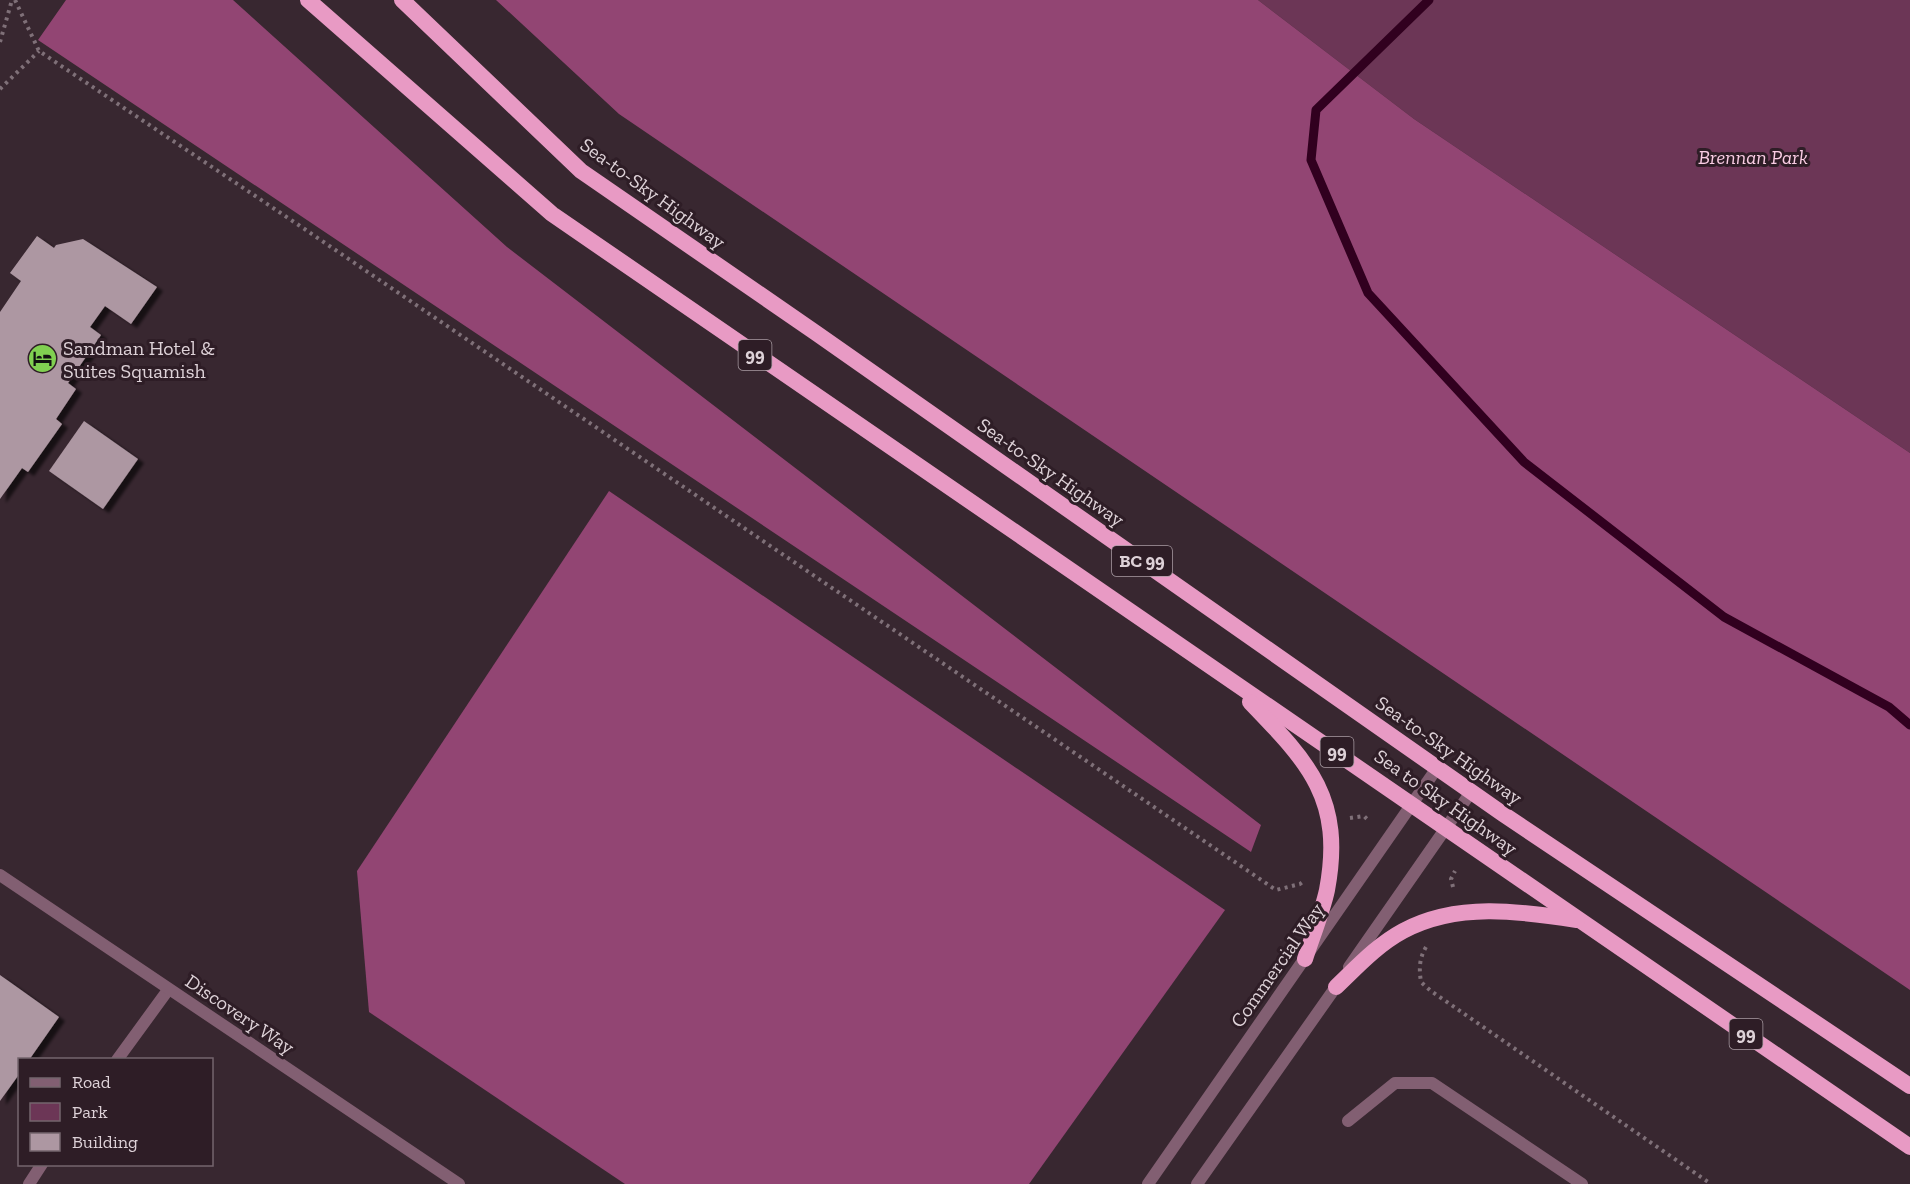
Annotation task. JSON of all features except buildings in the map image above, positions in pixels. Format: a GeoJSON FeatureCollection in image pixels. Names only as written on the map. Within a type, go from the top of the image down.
{"type":"FeatureCollection","features":[{"type":"Feature","properties":{"kind":"highway","name":"99"},"geometry":{"type":"LineString","coordinates":[[308,0],[552,214],[1227,677]]}},
{"type":"Feature","properties":{"kind":"highway","name":"Sea-to-Sky Highway"},"geometry":{"type":"LineString","coordinates":[[402,0],[581,171],[1471,792],[1910,1086]]}},
{"type":"Feature","properties":{"kind":"highway","name":"Sea to Sky Highway"},"geometry":{"type":"LineString","coordinates":[[1227,677],[1581,921]]}},
{"type":"Feature","properties":{"kind":"highway"},"geometry":{"type":"LineString","coordinates":[[1227,677],[1283,736],[1309,769],[1323,795],[1330,820],[1332,857],[1326,892],[1305,959]]}},
{"type":"Feature","properties":{"kind":"highway"},"geometry":{"type":"LineString","coordinates":[[1336,987],[1386,943],[1402,932],[1430,919],[1482,911],[1526,912],[1581,921]]}},
{"type":"Feature","properties":{"kind":"highway","name":"99"},"geometry":{"type":"LineString","coordinates":[[1581,921],[1910,1147]]}},
{"type":"Feature","properties":{"kind":"street","name":"Commercial Way"},"geometry":{"type":"LineString","coordinates":[[1148,1184],[1437,768]]}},
{"type":"Feature","properties":{"kind":"street"},"geometry":{"type":"LineString","coordinates":[[1197,1184],[1471,792]]}},
{"type":"Feature","properties":{"kind":"street","name":"Discovery Way"},"geometry":{"type":"LineString","coordinates":[[0,875],[459,1184]]}},
{"type":"Feature","properties":{"kind":"street"},"geometry":{"type":"LineString","coordinates":[[118,1058],[168,990]]}},
{"type":"Feature","properties":{"kind":"street"},"geometry":{"type":"LineString","coordinates":[[1348,1121],[1395,1083],[1432,1083],[1582,1184]]}},
{"type":"Feature","properties":{"kind":"street"},"geometry":{"type":"LineString","coordinates":[[29,1184],[41,1166]]}},
{"type":"Feature","properties":{"kind":"path"},"geometry":{"type":"LineString","coordinates":[[0,42],[13,0]]}},
{"type":"Feature","properties":{"kind":"path"},"geometry":{"type":"LineString","coordinates":[[13,0],[39,51],[1276,890],[1300,884],[1308,877]]}},
{"type":"Feature","properties":{"kind":"path"},"geometry":{"type":"LineString","coordinates":[[0,89],[39,51]]}},
{"type":"Feature","properties":{"kind":"path"},"geometry":{"type":"LineString","coordinates":[[1349,818],[1364,816],[1368,820]]}},
{"type":"Feature","properties":{"kind":"path"},"geometry":{"type":"LineString","coordinates":[[1451,879],[1455,871]]}},
{"type":"Feature","properties":{"kind":"path"},"geometry":{"type":"LineString","coordinates":[[1443,873],[1451,879],[1453,887]]}},
{"type":"Feature","properties":{"kind":"path"},"geometry":{"type":"LineString","coordinates":[[1428,944],[1421,954],[1419,967],[1421,982],[1431,991],[1711,1184]]}},
{"type":"Feature","properties":{"kind":"green space","name":"Brennan Park"},"geometry":{"type":"Polygon","coordinates":[[[1258,0],[1910,0],[1910,453],[1414,119],[1258,0]]]}},
{"type":"Feature","properties":{"kind":"shaded area"},"geometry":{"type":"Polygon","coordinates":[[[66,0],[233,0],[507,247],[1261,825],[1251,852],[38,40],[66,0]]]}},
{"type":"Feature","properties":{"kind":"shaded area"},"geometry":{"type":"Polygon","coordinates":[[[496,0],[1258,0],[1414,119],[1910,453],[1910,990],[619,114],[496,0]]]}},
{"type":"Feature","properties":{"kind":"shaded area"},"geometry":{"type":"Polygon","coordinates":[[[609,491],[1225,910],[1029,1184],[625,1184],[369,1012],[357,871],[609,491]]]}},
{"type":"Feature","properties":{"kind":"waterway"},"geometry":{"type":"LineString","coordinates":[[1429,0],[1316,110],[1311,160],[1368,293],[1524,462],[1724,617],[1889,707],[1910,725]]}},
{"type":"Feature","properties":{"kind":"place","name":"Sandman Hotel & Suites Squamish"},"geometry":{"type":"Point","coordinates":[42,359]}}]}
